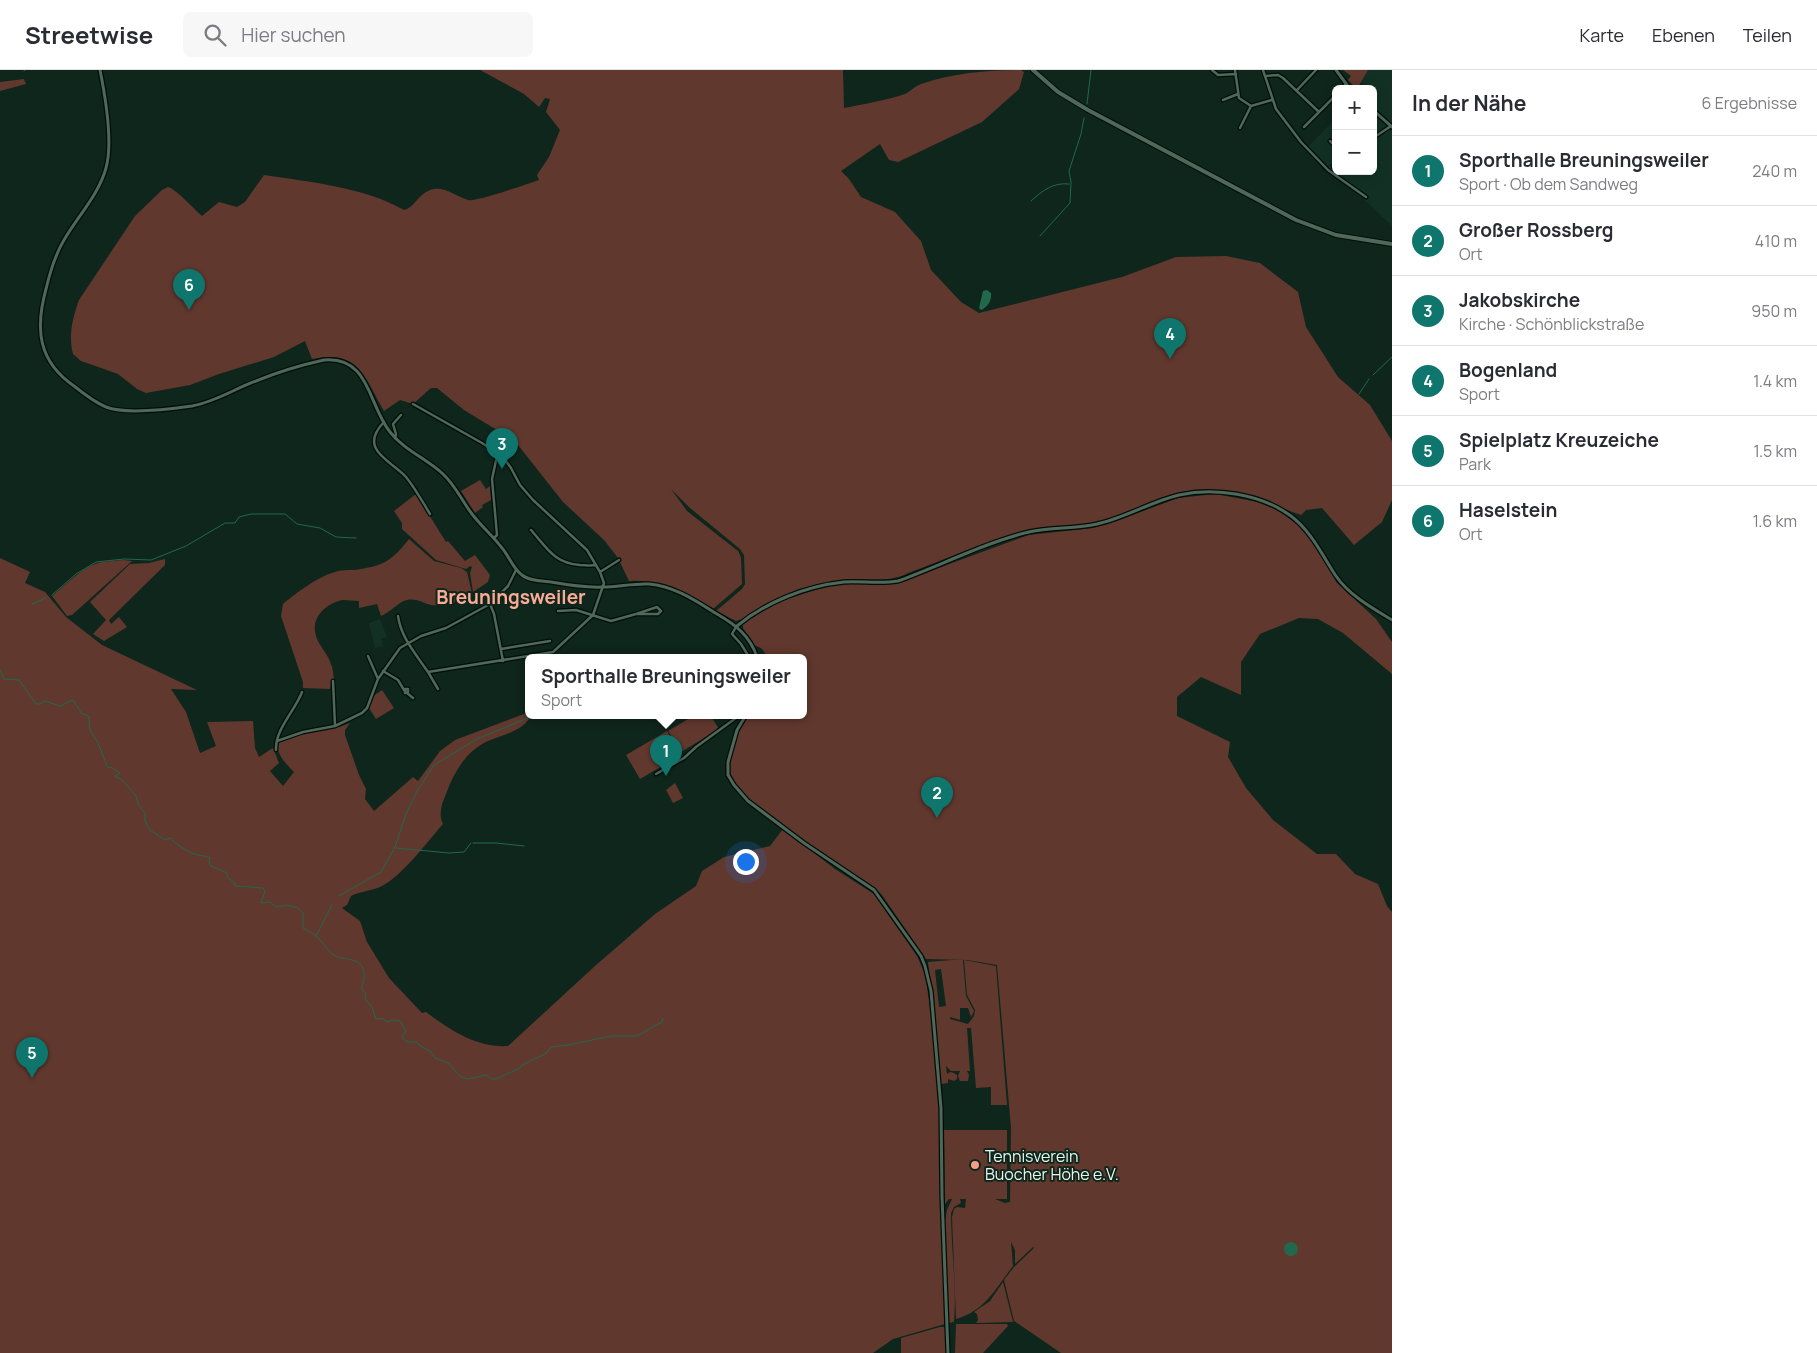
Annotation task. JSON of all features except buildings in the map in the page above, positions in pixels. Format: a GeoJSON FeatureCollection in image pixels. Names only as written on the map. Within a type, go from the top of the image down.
{"type":"FeatureCollection","features":[{"type":"Feature","properties":{"kind":"main road"},"geometry":{"type":"LineString","coordinates":[[1033,70],[1058,92],[1088,110],[1296,220],[1336,235],[1392,244]]}},
{"type":"Feature","properties":{"kind":"street"},"geometry":{"type":"LineString","coordinates":[[100,70],[108,136],[108,160],[101,183],[58,251],[47,284],[41,311],[40,329],[42,345],[53,367],[69,383],[99,404],[115,410],[183,407],[210,402],[272,375],[312,363],[333,359],[346,363],[358,371],[364,380],[384,422],[395,438],[435,466],[445,476],[473,516],[508,555],[516,570],[522,576],[538,581],[603,588],[648,584],[668,588],[683,594],[737,626],[745,634],[755,654]]}},
{"type":"Feature","properties":{"kind":"street"},"geometry":{"type":"LineString","coordinates":[[1212,70],[1218,75],[1236,72],[1239,98],[1251,106]]}},
{"type":"Feature","properties":{"kind":"street"},"geometry":{"type":"LineString","coordinates":[[1264,70],[1276,109],[1301,142],[1328,170],[1366,197]]}},
{"type":"Feature","properties":{"kind":"street"},"geometry":{"type":"LineString","coordinates":[[1297,90],[1316,70]]}},
{"type":"Feature","properties":{"kind":"street"},"geometry":{"type":"LineString","coordinates":[[1336,70],[1346,85]]}},
{"type":"Feature","properties":{"kind":"street"},"geometry":{"type":"LineString","coordinates":[[1265,76],[1278,75],[1297,90],[1319,112]]}},
{"type":"Feature","properties":{"kind":"street"},"geometry":{"type":"LineString","coordinates":[[1223,100],[1238,94]]}},
{"type":"Feature","properties":{"kind":"street"},"geometry":{"type":"LineString","coordinates":[[1304,127],[1332,99]]}},
{"type":"Feature","properties":{"kind":"street"},"geometry":{"type":"LineString","coordinates":[[1240,128],[1251,106],[1272,100]]}},
{"type":"Feature","properties":{"kind":"street"},"geometry":{"type":"LineString","coordinates":[[1377,113],[1392,126],[1377,135]]}},
{"type":"Feature","properties":{"kind":"street"},"geometry":{"type":"LineString","coordinates":[[414,404],[498,453],[511,468],[526,493],[580,542],[596,564],[603,578],[603,588],[593,615],[553,652],[542,654]]}},
{"type":"Feature","properties":{"kind":"street"},"geometry":{"type":"LineString","coordinates":[[395,438],[396,434],[393,424],[401,415]]}},
{"type":"Feature","properties":{"kind":"street"},"geometry":{"type":"LineString","coordinates":[[384,422],[376,435],[375,444],[378,453],[405,476],[430,514]]}},
{"type":"Feature","properties":{"kind":"street"},"geometry":{"type":"LineString","coordinates":[[494,538],[497,535],[497,525],[492,485],[498,453],[507,435]]}},
{"type":"Feature","properties":{"kind":"street"},"geometry":{"type":"LineString","coordinates":[[747,654],[732,634],[737,626],[768,605],[809,590],[845,582],[898,581],[1023,534],[1095,525],[1179,495],[1215,492],[1261,500],[1291,516],[1311,536],[1340,581],[1349,591],[1392,620]]}},
{"type":"Feature","properties":{"kind":"street"},"geometry":{"type":"LineString","coordinates":[[531,530],[555,557],[563,562],[588,566],[596,564]]}},
{"type":"Feature","properties":{"kind":"street"},"geometry":{"type":"LineString","coordinates":[[600,572],[619,560]]}},
{"type":"Feature","properties":{"kind":"street"},"geometry":{"type":"LineString","coordinates":[[277,742],[303,732],[335,726],[355,718],[367,708],[378,679],[397,651],[407,643],[421,636],[446,628],[490,604],[508,586],[516,570]]}},
{"type":"Feature","properties":{"kind":"street"},"geometry":{"type":"LineString","coordinates":[[490,604],[494,614],[503,661]]}},
{"type":"Feature","properties":{"kind":"street"},"geometry":{"type":"LineString","coordinates":[[558,611],[576,610],[612,621],[655,608],[661,609],[661,612],[658,614],[636,614]]}},
{"type":"Feature","properties":{"kind":"street"},"geometry":{"type":"LineString","coordinates":[[398,616],[407,643],[438,689]]}},
{"type":"Feature","properties":{"kind":"street"},"geometry":{"type":"LineString","coordinates":[[501,649],[550,641]]}},
{"type":"Feature","properties":{"kind":"street"},"geometry":{"type":"LineString","coordinates":[[368,656],[378,679]]}},
{"type":"Feature","properties":{"kind":"street"},"geometry":{"type":"LineString","coordinates":[[428,672],[525,657]]}},
{"type":"Feature","properties":{"kind":"street"},"geometry":{"type":"LineString","coordinates":[[383,671],[398,680],[404,692],[414,698]]}},
{"type":"Feature","properties":{"kind":"street"},"geometry":{"type":"LineString","coordinates":[[333,681],[335,726]]}},
{"type":"Feature","properties":{"kind":"street"},"geometry":{"type":"LineString","coordinates":[[276,750],[282,726],[302,692]]}},
{"type":"Feature","properties":{"kind":"street"},"geometry":{"type":"LineString","coordinates":[[656,774],[684,758],[734,719]]}},
{"type":"Feature","properties":{"kind":"street"},"geometry":{"type":"LineString","coordinates":[[744,719],[737,730],[728,762],[728,776],[734,786],[748,801],[804,843],[874,890],[921,956],[925,966],[935,1024],[941,1108],[942,1196],[948,1353]]}},
{"type":"Feature","properties":{"kind":"shaded area"},"geometry":{"type":"Polygon","coordinates":[[[480,70],[843,70],[844,108],[905,94],[921,84],[946,77],[983,72],[1021,70],[1024,72],[1019,89],[982,122],[898,162],[889,160],[880,144],[841,171],[861,197],[895,212],[921,241],[931,270],[961,302],[979,313],[1122,277],[1176,257],[1226,256],[1260,263],[1298,292],[1306,327],[1338,377],[1370,405],[1392,441],[1392,500],[1382,522],[1354,545],[1322,508],[1306,510],[1301,515],[1238,492],[1214,490],[1183,493],[1156,501],[1116,517],[1092,523],[1038,528],[1014,534],[894,578],[836,582],[794,593],[736,621],[716,611],[742,589],[745,584],[744,555],[740,549],[690,508],[671,489],[687,511],[738,551],[741,557],[742,584],[713,609],[673,588],[652,582],[629,581],[618,558],[604,540],[563,502],[518,445],[504,440],[505,435],[464,410],[437,388],[431,388],[413,404],[400,400],[384,411],[358,368],[340,358],[312,359],[305,341],[274,357],[190,385],[146,393],[137,389],[118,374],[81,361],[73,354],[71,333],[79,300],[135,216],[162,190],[168,187],[180,195],[202,216],[219,202],[237,207],[245,202],[264,175],[336,186],[372,196],[404,210],[411,207],[421,195],[433,189],[444,190],[468,200],[473,200],[539,180],[537,175],[549,157],[560,130],[546,112],[550,99],[545,98],[539,107],[524,94],[480,70]]]}},
{"type":"Feature","properties":{"kind":"shaded area"},"geometry":{"type":"Polygon","coordinates":[[[1343,70],[1368,70],[1359,85],[1353,85],[1348,80],[1351,76],[1343,70]]]}},
{"type":"Feature","properties":{"kind":"shaded area"},"geometry":{"type":"Polygon","coordinates":[[[1368,70],[1392,70],[1392,226],[1365,200],[1333,175],[1377,175],[1377,85],[1363,85],[1361,82],[1368,70]]]}},
{"type":"Feature","properties":{"kind":"shaded area"},"geometry":{"type":"Polygon","coordinates":[[[24,79],[26,84],[0,91],[0,82],[24,79]]]}},
{"type":"Feature","properties":{"kind":"shaded area"},"geometry":{"type":"Polygon","coordinates":[[[1332,122],[1332,174],[1305,150],[1332,122]]]}},
{"type":"Feature","properties":{"kind":"shaded area"},"geometry":{"type":"Polygon","coordinates":[[[987,290],[991,293],[990,301],[981,310],[979,308],[983,291],[987,290]]]}},
{"type":"Feature","properties":{"kind":"shaded area"},"geometry":{"type":"Polygon","coordinates":[[[480,480],[486,489],[490,486],[491,500],[482,505],[483,507],[475,513],[461,491],[480,480]]]}},
{"type":"Feature","properties":{"kind":"shaded area"},"geometry":{"type":"Polygon","coordinates":[[[416,494],[446,542],[448,541],[465,561],[475,555],[490,575],[488,582],[473,592],[470,573],[472,567],[470,566],[466,569],[436,560],[402,529],[402,523],[394,511],[416,494]]]}},
{"type":"Feature","properties":{"kind":"shaded area"},"geometry":{"type":"Polygon","coordinates":[[[1215,494],[1258,502],[1274,508],[1300,526],[1325,557],[1336,582],[1376,619],[1392,642],[1392,674],[1343,633],[1318,619],[1299,618],[1260,634],[1241,662],[1241,695],[1201,677],[1177,697],[1177,716],[1230,742],[1228,757],[1246,788],[1273,820],[1317,854],[1336,854],[1355,874],[1378,884],[1387,906],[1392,912],[1392,1353],[1061,1353],[1014,1321],[1004,1280],[1014,1267],[1034,1248],[1015,1264],[1015,1250],[1011,1242],[1013,1266],[982,1305],[956,1319],[952,1217],[954,1209],[957,1207],[965,1208],[966,1199],[960,1199],[961,1203],[954,1207],[951,1213],[955,1309],[954,1322],[949,1323],[945,1221],[952,1199],[949,1199],[945,1204],[944,1130],[1007,1130],[1007,1199],[995,1199],[1005,1203],[1010,1202],[1011,1128],[997,965],[967,960],[926,959],[876,889],[828,858],[753,802],[737,788],[730,776],[729,761],[731,753],[746,719],[807,719],[807,654],[766,654],[761,648],[754,645],[743,628],[743,623],[764,609],[778,602],[821,588],[841,584],[895,584],[1028,535],[1093,528],[1178,498],[1215,494]]]}},
{"type":"Feature","properties":{"kind":"shaded area"},"geometry":{"type":"Polygon","coordinates":[[[409,539],[434,561],[461,568],[467,572],[472,593],[458,601],[441,605],[407,600],[381,616],[377,604],[359,608],[359,601],[343,600],[331,604],[317,617],[315,629],[317,640],[332,666],[334,679],[331,680],[330,689],[303,688],[303,682],[281,616],[283,604],[308,585],[329,574],[372,567],[386,562],[409,539]]]}},
{"type":"Feature","properties":{"kind":"shaded area"},"geometry":{"type":"Polygon","coordinates":[[[0,558],[30,572],[25,583],[45,592],[66,617],[102,645],[197,690],[171,689],[186,712],[200,753],[216,746],[207,722],[253,721],[255,748],[259,757],[273,748],[279,763],[270,771],[283,786],[294,772],[279,754],[277,746],[279,743],[303,733],[339,727],[350,723],[345,730],[345,735],[366,789],[365,799],[374,811],[413,777],[418,781],[440,751],[455,740],[525,714],[525,719],[529,719],[521,727],[480,745],[467,756],[453,778],[442,805],[441,816],[443,824],[406,866],[382,886],[351,896],[347,905],[342,908],[360,921],[367,942],[389,978],[422,1013],[426,1012],[454,1031],[475,1041],[497,1046],[508,1046],[655,914],[696,886],[702,871],[724,857],[770,846],[783,829],[835,869],[874,894],[917,956],[925,974],[934,1034],[940,1126],[945,1324],[893,1339],[873,1353],[0,1353],[0,558]]]}},
{"type":"Feature","properties":{"kind":"shaded area"},"geometry":{"type":"Polygon","coordinates":[[[165,559],[165,565],[109,620],[111,624],[119,617],[127,627],[104,641],[93,634],[106,620],[90,602],[130,564],[149,563],[165,559]]]}},
{"type":"Feature","properties":{"kind":"shaded area"},"geometry":{"type":"Polygon","coordinates":[[[132,561],[72,615],[67,616],[52,596],[88,567],[102,562],[132,561]]]}},
{"type":"Feature","properties":{"kind":"shaded area"},"geometry":{"type":"Polygon","coordinates":[[[380,619],[387,637],[381,639],[383,646],[375,648],[369,623],[380,619]]]}},
{"type":"Feature","properties":{"kind":"shaded area"},"geometry":{"type":"Polygon","coordinates":[[[382,690],[394,708],[376,719],[369,708],[372,697],[382,690]]]}},
{"type":"Feature","properties":{"kind":"shaded area"},"geometry":{"type":"Polygon","coordinates":[[[688,719],[713,719],[719,729],[681,752],[668,731],[688,719]]]}},
{"type":"Feature","properties":{"kind":"shaded area"},"geometry":{"type":"Polygon","coordinates":[[[667,731],[681,755],[640,779],[626,755],[667,731]]]}},
{"type":"Feature","properties":{"kind":"shaded area"},"geometry":{"type":"Polygon","coordinates":[[[675,783],[683,798],[673,803],[666,790],[675,783]]]}},
{"type":"Feature","properties":{"kind":"shaded area"},"geometry":{"type":"Polygon","coordinates":[[[963,960],[966,996],[974,1011],[971,1017],[968,1008],[960,1008],[960,1020],[950,1017],[950,1019],[968,1024],[974,1016],[975,1010],[967,995],[964,960],[996,966],[1007,1105],[991,1105],[991,1087],[976,1088],[971,1028],[967,1028],[970,1071],[967,1071],[969,1075],[968,1081],[960,1081],[958,1076],[960,1071],[951,1071],[946,1066],[947,1074],[950,1072],[954,1073],[957,1075],[957,1079],[954,1081],[948,1079],[948,1083],[941,1084],[928,962],[963,960]],[[941,969],[935,970],[939,1007],[946,1006],[941,969]]]}},
{"type":"Feature","properties":{"kind":"shaded area"},"geometry":{"type":"Polygon","coordinates":[[[1288,1242],[1294,1242],[1298,1249],[1294,1256],[1288,1256],[1284,1252],[1284,1246],[1288,1242]]]}},
{"type":"Feature","properties":{"kind":"shaded area"},"geometry":{"type":"Polygon","coordinates":[[[1003,1282],[1013,1322],[976,1323],[978,1320],[977,1314],[974,1312],[990,1301],[1003,1282]]]}},
{"type":"Feature","properties":{"kind":"shaded area"},"geometry":{"type":"Polygon","coordinates":[[[956,1324],[1007,1324],[1008,1326],[983,1353],[955,1353],[956,1324]]]}},
{"type":"Feature","properties":{"kind":"shaded area"},"geometry":{"type":"Polygon","coordinates":[[[940,1327],[945,1328],[946,1353],[901,1353],[901,1338],[940,1327]]]}},
{"type":"Feature","properties":{"kind":"waterway"},"geometry":{"type":"LineString","coordinates":[[1087,104],[1091,70]]}},
{"type":"Feature","properties":{"kind":"waterway"},"geometry":{"type":"LineString","coordinates":[[1040,236],[1070,203],[1071,182],[1069,171],[1084,118]]}},
{"type":"Feature","properties":{"kind":"waterway"},"geometry":{"type":"LineString","coordinates":[[1031,201],[1053,186],[1069,184]]}},
{"type":"Feature","properties":{"kind":"waterway"},"geometry":{"type":"LineString","coordinates":[[1373,375],[1392,357]]}},
{"type":"Feature","properties":{"kind":"waterway"},"geometry":{"type":"LineString","coordinates":[[1359,394],[1369,379]]}},
{"type":"Feature","properties":{"kind":"waterway"},"geometry":{"type":"LineString","coordinates":[[52,595],[76,574],[96,562],[124,559],[151,560],[186,546],[225,523],[235,523],[239,517],[251,514],[285,514],[297,524],[320,528],[336,537],[356,538]]}},
{"type":"Feature","properties":{"kind":"waterway"},"geometry":{"type":"LineString","coordinates":[[32,604],[46,598]]}},
{"type":"Feature","properties":{"kind":"waterway"},"geometry":{"type":"LineString","coordinates":[[0,670],[4,679],[19,680],[36,704],[45,701],[60,706],[73,700],[82,714],[89,717],[90,730],[98,743],[107,766],[120,773],[115,776],[122,780],[136,796],[138,804],[145,813],[145,821],[150,830],[165,840],[170,838],[191,853],[210,858],[209,863],[211,866],[227,873],[228,878],[234,882],[235,886],[263,888],[265,891],[261,903],[270,902],[276,907],[291,906],[300,910],[303,913],[303,928],[318,938],[332,954],[355,961],[361,965],[364,973],[364,981],[361,988],[366,994],[365,999],[372,1007],[376,1019],[382,1018],[387,1022],[393,1020],[400,1021],[406,1031],[402,1037],[407,1042],[417,1042],[431,1052],[435,1058],[448,1063],[461,1077],[468,1079],[486,1075],[496,1079],[545,1054],[552,1047],[611,1036],[637,1036],[662,1022],[663,1018]]}},
{"type":"Feature","properties":{"kind":"waterway"},"geometry":{"type":"LineString","coordinates":[[339,896],[381,872],[395,847],[406,814],[417,791],[434,765],[477,739],[525,719]]}},
{"type":"Feature","properties":{"kind":"waterway"},"geometry":{"type":"LineString","coordinates":[[396,848],[449,853],[464,852],[471,843]]}},
{"type":"Feature","properties":{"kind":"waterway"},"geometry":{"type":"LineString","coordinates":[[473,843],[524,846]]}},
{"type":"Feature","properties":{"kind":"waterway"},"geometry":{"type":"LineString","coordinates":[[316,936],[332,905]]}},
{"type":"Feature","properties":{"kind":"place","name":"Haselstein"},"geometry":{"type":"Point","coordinates":[189,310]}},
{"type":"Feature","properties":{"kind":"place","name":"Bogenland"},"geometry":{"type":"Point","coordinates":[1170,359]}},
{"type":"Feature","properties":{"kind":"place","name":"Jakobskirche"},"geometry":{"type":"Point","coordinates":[502,469]}},
{"type":"Feature","properties":{"kind":"place","name":"Sporthalle Breuningsweiler"},"geometry":{"type":"Point","coordinates":[666,776]}},
{"type":"Feature","properties":{"kind":"place","name":"Großer Rossberg"},"geometry":{"type":"Point","coordinates":[937,818]}},
{"type":"Feature","properties":{"kind":"place","name":"Spielplatz Kreuzeiche"},"geometry":{"type":"Point","coordinates":[32,1078]}},
{"type":"Feature","properties":{"kind":"place","name":"Tennisverein Buocher Höhe e.V."},"geometry":{"type":"Point","coordinates":[975,1165]}},
{"type":"Feature","properties":{"kind":"district","name":"Breuningsweiler"},"geometry":{"type":"Point","coordinates":[511,597]}}]}
